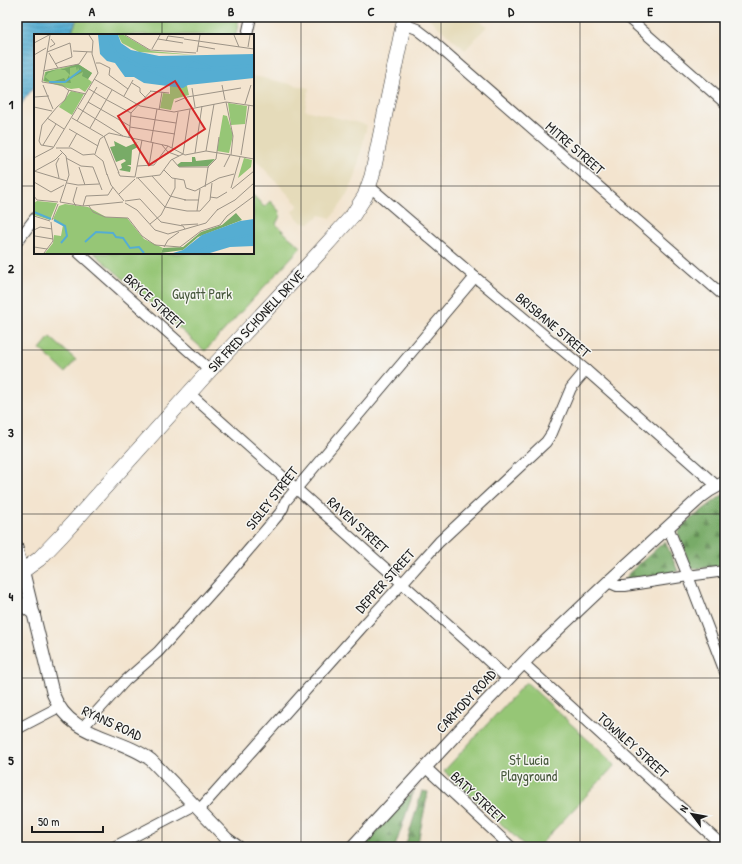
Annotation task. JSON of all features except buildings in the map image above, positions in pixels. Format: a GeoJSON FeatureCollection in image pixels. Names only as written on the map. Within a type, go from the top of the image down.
{"type":"FeatureCollection","features":[{"type":"Feature","properties":{"kind":"main road","name":"SIR FRED SCHONELL DRIVE"},"geometry":{"type":"LineString","coordinates":[[20,573],[39,560],[62,536],[210,370],[345,224],[359,206],[369,186],[372,176],[405,20]]}},
{"type":"Feature","properties":{"kind":"street"},"geometry":{"type":"LineString","coordinates":[[247,34],[251,17]]}},
{"type":"Feature","properties":{"kind":"street"},"geometry":{"type":"LineString","coordinates":[[627,17],[725,103]]}},
{"type":"Feature","properties":{"kind":"street","name":"MITRE STREET"},"geometry":{"type":"LineString","coordinates":[[405,20],[430,39],[725,297]]}},
{"type":"Feature","properties":{"kind":"street","name":"BRISBANE STREET"},"geometry":{"type":"LineString","coordinates":[[369,186],[721,484]]}},
{"type":"Feature","properties":{"kind":"street"},"geometry":{"type":"LineString","coordinates":[[17,242],[34,219]]}},
{"type":"Feature","properties":{"kind":"street","name":"BRYCE STREET"},"geometry":{"type":"LineString","coordinates":[[80,254],[210,370]]}},
{"type":"Feature","properties":{"kind":"street","name":"SISLEY STREET"},"geometry":{"type":"LineString","coordinates":[[82,728],[125,681],[158,652],[230,573],[280,513],[285,502],[475,277]]}},
{"type":"Feature","properties":{"kind":"street","name":"DEPPER STREET"},"geometry":{"type":"LineString","coordinates":[[197,808],[439,542],[546,442],[552,433],[572,388],[586,370]]}},
{"type":"Feature","properties":{"kind":"street","name":"RAVEN STREET"},"geometry":{"type":"LineString","coordinates":[[190,393],[508,679]]}},
{"type":"Feature","properties":{"kind":"street","name":"CARMODY ROAD"},"geometry":{"type":"LineString","coordinates":[[352,847],[523,663],[608,582],[702,496],[721,484]]}},
{"type":"Feature","properties":{"kind":"street"},"geometry":{"type":"LineString","coordinates":[[668,527],[725,672]]}},
{"type":"Feature","properties":{"kind":"street","name":"RYANS ROAD"},"geometry":{"type":"LineString","coordinates":[[17,546],[20,573],[34,614],[53,694],[59,707],[71,720],[82,728],[145,755],[227,839],[238,847]]}},
{"type":"Feature","properties":{"kind":"street"},"geometry":{"type":"LineString","coordinates":[[608,582],[620,587],[688,576],[725,572]]}},
{"type":"Feature","properties":{"kind":"street"},"geometry":{"type":"LineString","coordinates":[[17,601],[34,614]]}},
{"type":"Feature","properties":{"kind":"street","name":"TOWNLEY STREET"},"geometry":{"type":"LineString","coordinates":[[523,663],[724,847]]}},
{"type":"Feature","properties":{"kind":"street"},"geometry":{"type":"LineString","coordinates":[[17,729],[59,707]]}},
{"type":"Feature","properties":{"kind":"street","name":"BATY STREET"},"geometry":{"type":"LineString","coordinates":[[425,767],[511,847]]}},
{"type":"Feature","properties":{"kind":"street"},"geometry":{"type":"LineString","coordinates":[[114,847],[197,808]]}},
{"type":"Feature","properties":{"kind":"shaded area"},"geometry":{"type":"Polygon","coordinates":[[[427,17],[476,17],[487,26],[465,50],[427,17]]]}},
{"type":"Feature","properties":{"kind":"shaded area"},"geometry":{"type":"Polygon","coordinates":[[[254,76],[309,88],[305,110],[367,125],[355,178],[345,199],[331,218],[320,215],[310,223],[302,223],[292,212],[298,205],[254,158],[254,76]]]}},
{"type":"Feature","properties":{"kind":"green space"},"geometry":{"type":"Polygon","coordinates":[[[78,17],[239,17],[236,34],[70,34],[78,17]]]}},
{"type":"Feature","properties":{"kind":"green space","name":"Guyatt Park"},"geometry":{"type":"Polygon","coordinates":[[[254,196],[264,207],[270,201],[279,211],[280,216],[276,224],[301,247],[205,351],[95,254],[254,254],[254,196]]]}},
{"type":"Feature","properties":{"kind":"green space"},"geometry":{"type":"Polygon","coordinates":[[[50,337],[76,360],[65,372],[40,349],[50,337]]]}},
{"type":"Feature","properties":{"kind":"green space"},"geometry":{"type":"Polygon","coordinates":[[[725,493],[725,566],[691,569],[678,533],[684,524],[725,493]]]}},
{"type":"Feature","properties":{"kind":"green space"},"geometry":{"type":"Polygon","coordinates":[[[665,541],[678,571],[625,581],[629,573],[665,541]]]}},
{"type":"Feature","properties":{"kind":"green space","name":"St Lucia Playground"},"geometry":{"type":"Polygon","coordinates":[[[526,682],[615,765],[538,847],[526,847],[444,771],[526,682]]]}},
{"type":"Feature","properties":{"kind":"green space"},"geometry":{"type":"Polygon","coordinates":[[[414,790],[395,847],[361,847],[414,790]]]}},
{"type":"Feature","properties":{"kind":"green space"},"geometry":{"type":"Polygon","coordinates":[[[422,791],[428,792],[417,847],[405,847],[422,791]]]}},
{"type":"Feature","properties":{"kind":"water"},"geometry":{"type":"Polygon","coordinates":[[[17,17],[78,17],[70,34],[34,34],[34,87],[17,111],[17,17]]]}}]}
